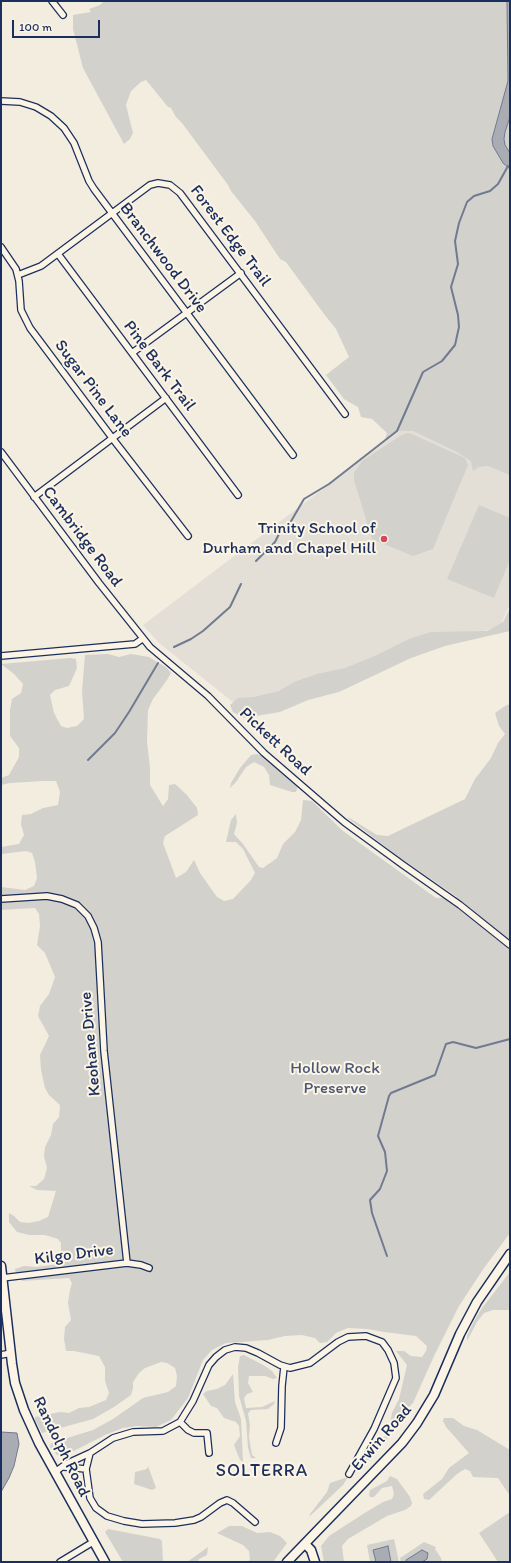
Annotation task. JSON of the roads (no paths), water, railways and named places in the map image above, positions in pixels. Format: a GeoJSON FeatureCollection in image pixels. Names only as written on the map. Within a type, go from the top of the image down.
{"type":"FeatureCollection","features":[{"type":"Feature","properties":{"kind":"main road","name":"Erwin Road"},"geometry":{"type":"LineString","coordinates":[[287,1562],[398,1447],[417,1424],[432,1399],[460,1334],[476,1302],[510,1254]]}},
{"type":"Feature","properties":{"kind":"main road","name":"Randolph Road"},"geometry":{"type":"LineString","coordinates":[[1,1266],[15,1383],[24,1410],[37,1439],[105,1562]]}},
{"type":"Feature","properties":{"kind":"main road"},"geometry":{"type":"LineString","coordinates":[[305,1544],[310,1550],[315,1562]]}},
{"type":"Feature","properties":{"kind":"street"},"geometry":{"type":"LineString","coordinates":[[52,1],[63,15]]}},
{"type":"Feature","properties":{"kind":"street","name":"Branchwood Drive"},"geometry":{"type":"LineString","coordinates":[[1,101],[20,102],[36,107],[58,121],[70,136],[89,181],[112,214],[293,455]]}},
{"type":"Feature","properties":{"kind":"street","name":"Forest Edge Trail"},"geometry":{"type":"LineString","coordinates":[[18,275],[34,270],[58,254],[150,185],[158,183],[170,185],[180,193],[345,414]]}},
{"type":"Feature","properties":{"kind":"street","name":"Sugar Pine Lane"},"geometry":{"type":"LineString","coordinates":[[1,247],[14,264],[18,275],[21,310],[25,321],[112,438],[188,536]]}},
{"type":"Feature","properties":{"kind":"street","name":"Pine Bark Trail"},"geometry":{"type":"LineString","coordinates":[[58,254],[238,495]]}},
{"type":"Feature","properties":{"kind":"street"},"geometry":{"type":"LineString","coordinates":[[132,353],[241,273]]}},
{"type":"Feature","properties":{"kind":"street"},"geometry":{"type":"LineString","coordinates":[[34,497],[166,398]]}},
{"type":"Feature","properties":{"kind":"street","name":"Cambridge Road"},"geometry":{"type":"LineString","coordinates":[[1,452],[142,639]]}},
{"type":"Feature","properties":{"kind":"street"},"geometry":{"type":"LineString","coordinates":[[1,656],[135,644],[142,639]]}},
{"type":"Feature","properties":{"kind":"street","name":"Pickett Road"},"geometry":{"type":"LineString","coordinates":[[142,639],[208,696],[264,752],[344,822],[403,866],[454,901],[510,945]]}},
{"type":"Feature","properties":{"kind":"street","name":"Keohane Drive"},"geometry":{"type":"LineString","coordinates":[[1,899],[47,896],[62,898],[77,905],[88,916],[94,928],[98,942],[104,1051],[128,1263]]}},
{"type":"Feature","properties":{"kind":"street","name":"Kilgo Drive"},"geometry":{"type":"LineString","coordinates":[[2,1279],[128,1263],[142,1265],[149,1268]]}},
{"type":"Feature","properties":{"kind":"street"},"geometry":{"type":"LineString","coordinates":[[55,1472],[64,1467],[66,1464],[90,1453],[104,1442],[116,1436],[133,1432],[163,1431],[180,1422],[193,1401],[209,1365],[225,1350],[235,1347],[246,1348],[284,1367],[296,1367],[310,1363],[343,1339],[351,1336],[361,1336],[373,1338],[382,1342],[388,1350],[396,1369],[394,1385],[374,1430],[349,1474]]}},
{"type":"Feature","properties":{"kind":"street"},"geometry":{"type":"LineString","coordinates":[[1,1355],[11,1354]]}},
{"type":"Feature","properties":{"kind":"street"},"geometry":{"type":"LineString","coordinates":[[276,1443],[281,1428],[284,1367]]}},
{"type":"Feature","properties":{"kind":"street"},"geometry":{"type":"LineString","coordinates":[[180,1422],[188,1430],[194,1433],[207,1433],[209,1453]]}},
{"type":"Feature","properties":{"kind":"street"},"geometry":{"type":"LineString","coordinates":[[90,1453],[86,1469],[88,1490],[93,1503],[101,1512],[115,1519],[150,1524],[182,1522],[201,1517],[220,1502],[226,1500],[233,1503],[255,1522]]}},
{"type":"Feature","properties":{"kind":"street"},"geometry":{"type":"LineString","coordinates":[[64,1467],[86,1469]]}},
{"type":"Feature","properties":{"kind":"street"},"geometry":{"type":"LineString","coordinates":[[60,1562],[93,1542]]}},
{"type":"Feature","properties":{"kind":"waterway"},"geometry":{"type":"LineString","coordinates":[[256,561],[275,542],[281,530],[290,523],[304,499],[329,484],[397,431],[423,372],[442,361],[455,345],[459,327],[458,315],[451,287],[458,264],[455,241],[459,223],[467,202],[474,196],[490,191],[498,184],[508,166]]}},
{"type":"Feature","properties":{"kind":"waterway"},"geometry":{"type":"LineString","coordinates":[[174,647],[191,639],[203,631],[230,607],[241,584]]}},
{"type":"Feature","properties":{"kind":"waterway"},"geometry":{"type":"LineString","coordinates":[[88,760],[115,733],[158,663]]}},
{"type":"Feature","properties":{"kind":"waterway"},"geometry":{"type":"LineString","coordinates":[[387,1256],[372,1213],[370,1200],[380,1189],[387,1171],[385,1152],[378,1136],[389,1096],[391,1093],[435,1075],[446,1044],[453,1042],[476,1048],[510,1039]]}},
{"type":"Feature","properties":{"kind":"place","name":"Trinity School of Durham and Chapel Hill"},"geometry":{"type":"Point","coordinates":[384,539]}},
{"type":"Feature","properties":{"kind":"district","name":"SOLTERRA"},"geometry":{"type":"Point","coordinates":[262,1471]}},
{"type":"Feature","properties":{"kind":"park label","name":"Hollow Rock Preserve"},"geometry":{"type":"Point","coordinates":[335,1079]}}]}
